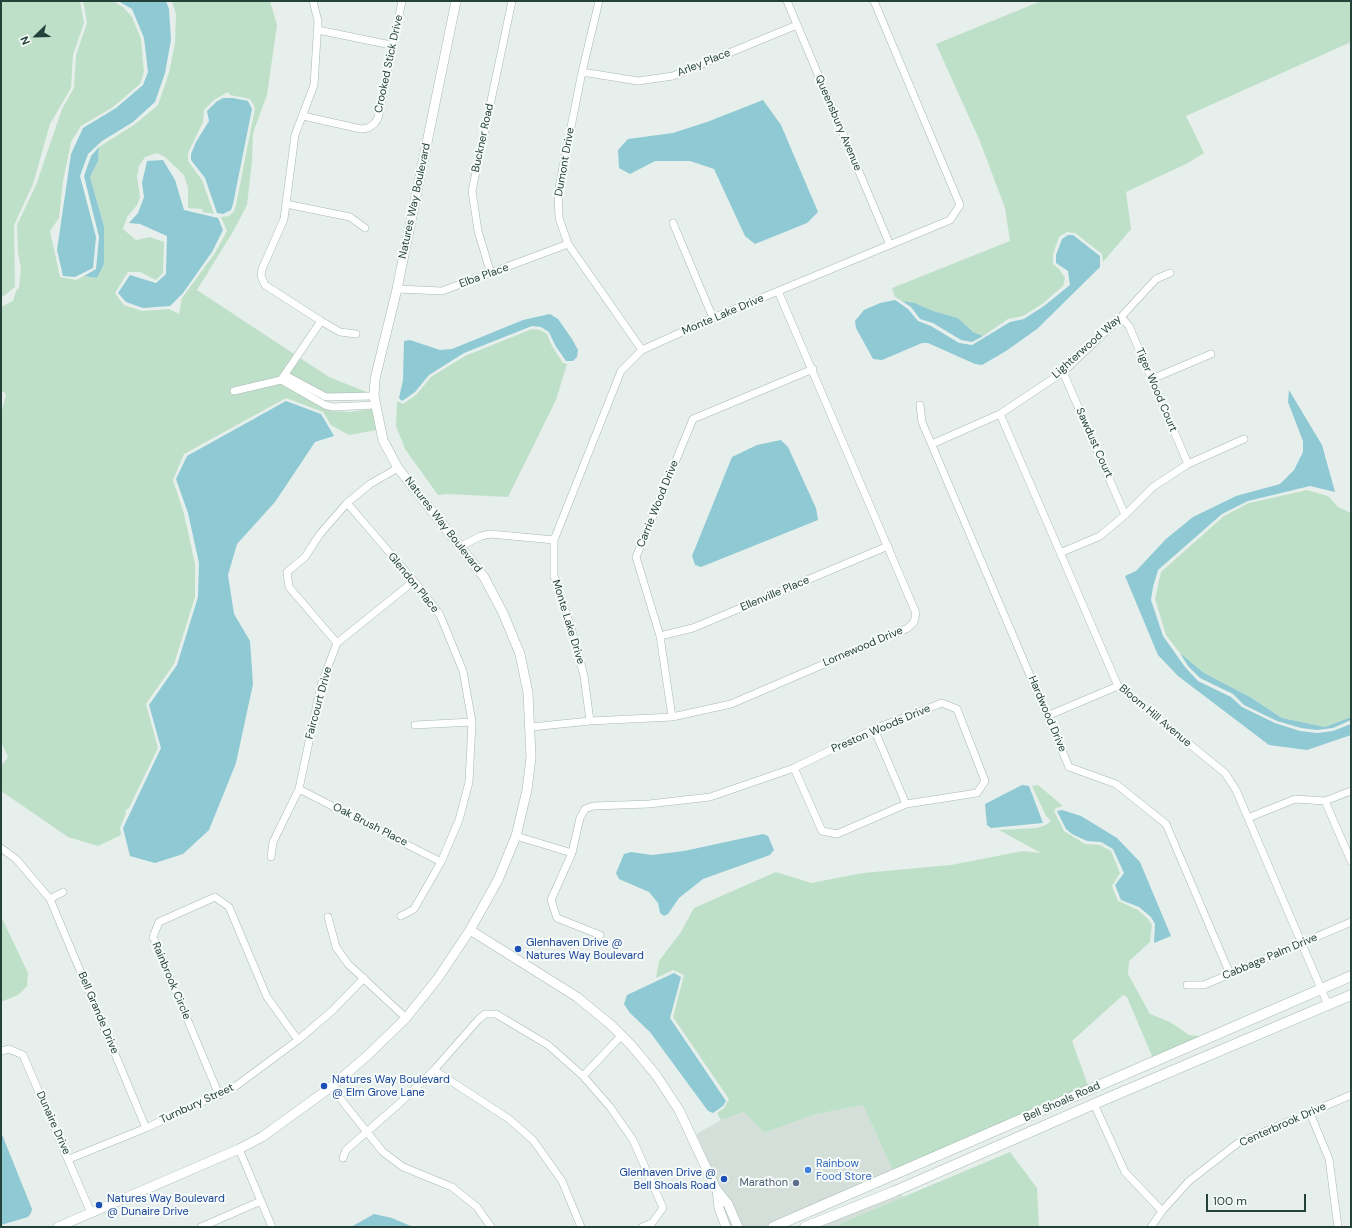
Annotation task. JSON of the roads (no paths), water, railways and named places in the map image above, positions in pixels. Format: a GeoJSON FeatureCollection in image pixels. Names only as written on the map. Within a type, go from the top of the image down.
{"type":"FeatureCollection","features":[{"type":"Feature","properties":{"kind":"main road","name":"Bell Shoals Road"},"geometry":{"type":"LineString","coordinates":[[773,1227],[1351,976]]}},
{"type":"Feature","properties":{"kind":"main road","name":"Bell Shoals Road"},"geometry":{"type":"LineString","coordinates":[[805,1227],[900,1189],[1351,994]]}},
{"type":"Feature","properties":{"kind":"street"},"geometry":{"type":"LineString","coordinates":[[313,1],[317,15],[318,30],[314,85],[295,135],[284,219],[262,269],[262,280],[265,285],[340,332],[356,334]]}},
{"type":"Feature","properties":{"kind":"street","name":"Crooked Stick Drive"},"geometry":{"type":"LineString","coordinates":[[303,116],[354,128],[365,129],[372,126],[378,118],[391,45],[402,1]]}},
{"type":"Feature","properties":{"kind":"street","name":"Natures Way Boulevard"},"geometry":{"type":"LineString","coordinates":[[58,1227],[238,1149],[274,1129],[331,1086],[368,1055],[406,1018],[438,978],[470,930],[498,880],[516,836],[527,790],[531,757],[531,727],[528,693],[520,654],[503,613],[487,583],[461,546],[398,468],[383,440],[374,401],[375,380],[397,289],[456,1]]}},
{"type":"Feature","properties":{"kind":"street","name":"Buckner Road"},"geometry":{"type":"LineString","coordinates":[[491,274],[478,231],[472,191],[512,1]]}},
{"type":"Feature","properties":{"kind":"street","name":"Dumont Drive"},"geometry":{"type":"LineString","coordinates":[[599,1],[582,72],[558,192],[559,218],[568,244],[642,350]]}},
{"type":"Feature","properties":{"kind":"street","name":"Queensbury Avenue"},"geometry":{"type":"LineString","coordinates":[[787,1],[890,245]]}},
{"type":"Feature","properties":{"kind":"street","name":"Monte Lake Drive"},"geometry":{"type":"LineString","coordinates":[[590,721],[584,676],[572,631],[554,576],[554,540],[620,371],[642,350],[713,318],[950,220],[960,205],[874,1]]}},
{"type":"Feature","properties":{"kind":"street","name":"Arley Place"},"geometry":{"type":"LineString","coordinates":[[582,72],[638,81],[673,76],[797,25]]}},
{"type":"Feature","properties":{"kind":"street"},"geometry":{"type":"LineString","coordinates":[[318,30],[391,45]]}},
{"type":"Feature","properties":{"kind":"street"},"geometry":{"type":"LineString","coordinates":[[286,204],[350,217],[365,228]]}},
{"type":"Feature","properties":{"kind":"street"},"geometry":{"type":"LineString","coordinates":[[673,223],[713,318]]}},
{"type":"Feature","properties":{"kind":"street","name":"Elba Place"},"geometry":{"type":"LineString","coordinates":[[397,289],[442,292],[568,244]]}},
{"type":"Feature","properties":{"kind":"street","name":"Lighterwood Way"},"geometry":{"type":"LineString","coordinates":[[932,444],[1000,414],[1063,372],[1121,317],[1156,279],[1170,273]]}},
{"type":"Feature","properties":{"kind":"street","name":"Lornewood Drive"},"geometry":{"type":"LineString","coordinates":[[531,727],[590,721],[672,718],[731,704],[908,628],[914,622],[916,613],[778,291]]}},
{"type":"Feature","properties":{"kind":"street","name":"Tiger Wood Court"},"geometry":{"type":"LineString","coordinates":[[1121,317],[1129,326],[1188,464]]}},
{"type":"Feature","properties":{"kind":"street"},"geometry":{"type":"LineString","coordinates":[[283,377],[321,321]]}},
{"type":"Feature","properties":{"kind":"street"},"geometry":{"type":"LineString","coordinates":[[1152,379],[1211,354]]}},
{"type":"Feature","properties":{"kind":"street","name":"Carrie Wood Drive"},"geometry":{"type":"LineString","coordinates":[[672,718],[660,636],[636,557],[693,419],[812,369]]}},
{"type":"Feature","properties":{"kind":"street","name":"Sawdust Court"},"geometry":{"type":"LineString","coordinates":[[1063,372],[1125,515]]}},
{"type":"Feature","properties":{"kind":"street"},"geometry":{"type":"LineString","coordinates":[[283,377],[325,405],[352,408],[374,401]]}},
{"type":"Feature","properties":{"kind":"street"},"geometry":{"type":"LineString","coordinates":[[234,391],[283,377],[326,396],[351,397],[374,401]]}},
{"type":"Feature","properties":{"kind":"street"},"geometry":{"type":"LineString","coordinates":[[351,397],[352,408]]}},
{"type":"Feature","properties":{"kind":"street","name":"Hardwood Drive"},"geometry":{"type":"LineString","coordinates":[[920,405],[922,422],[1069,767],[1116,784],[1166,824],[1230,974]]}},
{"type":"Feature","properties":{"kind":"street","name":"Bloom Hill Avenue"},"geometry":{"type":"LineString","coordinates":[[1000,414],[1118,686],[1225,773],[1236,790],[1328,1005]]}},
{"type":"Feature","properties":{"kind":"street"},"geometry":{"type":"LineString","coordinates":[[1060,553],[1100,536],[1125,515],[1153,487],[1188,464],[1244,439]]}},
{"type":"Feature","properties":{"kind":"street"},"geometry":{"type":"LineString","coordinates":[[398,468],[370,484],[347,503],[320,534],[305,557],[287,572],[289,588],[337,643],[414,581]]}},
{"type":"Feature","properties":{"kind":"street","name":"Glendon Place"},"geometry":{"type":"LineString","coordinates":[[347,503],[414,581],[440,615],[464,671],[472,722],[469,782],[458,820],[441,862],[414,909],[401,916]]}},
{"type":"Feature","properties":{"kind":"street"},"geometry":{"type":"LineString","coordinates":[[461,546],[481,536],[490,534],[554,540]]}},
{"type":"Feature","properties":{"kind":"street","name":"Ellenville Place"},"geometry":{"type":"LineString","coordinates":[[660,636],[693,628],[888,546]]}},
{"type":"Feature","properties":{"kind":"street","name":"Faircourt Drive"},"geometry":{"type":"LineString","coordinates":[[271,857],[273,842],[299,789],[321,685],[337,643]]}},
{"type":"Feature","properties":{"kind":"street"},"geometry":{"type":"LineString","coordinates":[[1047,716],[1118,686]]}},
{"type":"Feature","properties":{"kind":"street","name":"Preston Woods Drive"},"geometry":{"type":"LineString","coordinates":[[600,935],[557,918],[551,900],[572,852],[580,818],[585,809],[593,806],[649,804],[710,797],[794,768],[874,729],[942,703],[957,708],[985,781],[977,793],[906,804],[837,834],[822,831],[794,768]]}},
{"type":"Feature","properties":{"kind":"street"},"geometry":{"type":"LineString","coordinates":[[415,725],[472,722]]}},
{"type":"Feature","properties":{"kind":"street"},"geometry":{"type":"LineString","coordinates":[[874,729],[906,804]]}},
{"type":"Feature","properties":{"kind":"street","name":"Oak Brush Place"},"geometry":{"type":"LineString","coordinates":[[299,789],[441,862]]}},
{"type":"Feature","properties":{"kind":"street"},"geometry":{"type":"LineString","coordinates":[[1248,818],[1295,799],[1325,801],[1351,791]]}},
{"type":"Feature","properties":{"kind":"street"},"geometry":{"type":"LineString","coordinates":[[1325,801],[1351,861]]}},
{"type":"Feature","properties":{"kind":"street"},"geometry":{"type":"LineString","coordinates":[[516,836],[572,852]]}},
{"type":"Feature","properties":{"kind":"street","name":"Bell Grande Drive"},"geometry":{"type":"LineString","coordinates":[[1,848],[16,859],[50,899],[146,1128]]}},
{"type":"Feature","properties":{"kind":"street"},"geometry":{"type":"LineString","coordinates":[[50,899],[64,892]]}},
{"type":"Feature","properties":{"kind":"street","name":"Rainbrook Circle"},"geometry":{"type":"LineString","coordinates":[[219,1095],[153,937],[159,922],[215,897],[229,907],[267,997],[298,1040]]}},
{"type":"Feature","properties":{"kind":"street"},"geometry":{"type":"LineString","coordinates":[[328,917],[336,947],[348,964],[406,1018]]}},
{"type":"Feature","properties":{"kind":"street","name":"Cabbage Palm Drive"},"geometry":{"type":"LineString","coordinates":[[1187,985],[1204,985],[1351,922]]}},
{"type":"Feature","properties":{"kind":"street"},"geometry":{"type":"LineString","coordinates":[[470,930],[577,997],[622,1035],[648,1064],[668,1092],[689,1129],[716,1189],[728,1204],[738,1227]]}},
{"type":"Feature","properties":{"kind":"street","name":"Turnbury Street"},"geometry":{"type":"LineString","coordinates":[[69,1159],[146,1128],[236,1086],[298,1040],[332,1011],[364,978]]}},
{"type":"Feature","properties":{"kind":"street"},"geometry":{"type":"LineString","coordinates":[[343,1158],[346,1150],[401,1102],[434,1070],[485,1014],[496,1014],[548,1045],[583,1076],[610,1107],[633,1140],[663,1208],[652,1223],[642,1227]]}},
{"type":"Feature","properties":{"kind":"street"},"geometry":{"type":"LineString","coordinates":[[583,1076],[622,1035]]}},
{"type":"Feature","properties":{"kind":"street","name":"Dunaire Drive"},"geometry":{"type":"LineString","coordinates":[[1,1051],[10,1049],[23,1055],[91,1213]]}},
{"type":"Feature","properties":{"kind":"street"},"geometry":{"type":"LineString","coordinates":[[434,1070],[509,1119],[533,1140],[562,1181],[581,1227]]}},
{"type":"Feature","properties":{"kind":"street"},"geometry":{"type":"LineString","coordinates":[[331,1086],[383,1152],[403,1167],[452,1187],[478,1207],[491,1227]]}},
{"type":"Feature","properties":{"kind":"street","name":"Centerbrook Drive"},"geometry":{"type":"LineString","coordinates":[[1151,1227],[1162,1211],[1188,1181],[1238,1143],[1351,1095]]}},
{"type":"Feature","properties":{"kind":"street"},"geometry":{"type":"LineString","coordinates":[[1094,1104],[1125,1172],[1162,1211]]}},
{"type":"Feature","properties":{"kind":"street"},"geometry":{"type":"LineString","coordinates":[[1310,1113],[1329,1159],[1338,1227]]}},
{"type":"Feature","properties":{"kind":"street"},"geometry":{"type":"LineString","coordinates":[[238,1149],[272,1227]]}},
{"type":"Feature","properties":{"kind":"street"},"geometry":{"type":"LineString","coordinates":[[716,1189],[719,1208],[726,1227]]}},
{"type":"Feature","properties":{"kind":"street"},"geometry":{"type":"LineString","coordinates":[[201,1227],[261,1201]]}},
{"type":"Feature","properties":{"kind":"water"},"geometry":{"type":"Polygon","coordinates":[[[118,1],[166,1],[169,9],[171,40],[165,73],[155,102],[133,122],[102,141],[88,154],[80,176],[96,237],[93,268],[75,277],[63,276],[57,250],[71,154],[83,128],[116,108],[143,85],[148,72],[144,38],[132,9],[118,1]]]}},
{"type":"Feature","properties":{"kind":"water"},"geometry":{"type":"Polygon","coordinates":[[[223,98],[248,101],[252,109],[233,204],[231,210],[223,214],[217,213],[205,178],[191,160],[191,154],[196,142],[209,121],[207,111],[216,102],[223,98]]]}},
{"type":"Feature","properties":{"kind":"water"},"geometry":{"type":"Polygon","coordinates":[[[763,100],[781,125],[818,212],[807,223],[755,244],[745,236],[714,169],[690,161],[655,161],[630,174],[619,168],[618,150],[628,139],[673,133],[707,122],[763,100]]]}},
{"type":"Feature","properties":{"kind":"water"},"geometry":{"type":"Polygon","coordinates":[[[99,147],[98,161],[90,177],[104,226],[104,264],[97,278],[84,276],[96,269],[99,237],[84,176],[91,156],[99,147]]]}},
{"type":"Feature","properties":{"kind":"water"},"geometry":{"type":"Polygon","coordinates":[[[163,160],[175,180],[184,210],[218,218],[223,230],[212,252],[183,293],[170,306],[143,308],[126,302],[118,293],[130,275],[156,283],[166,274],[167,236],[140,224],[129,223],[138,213],[144,197],[142,183],[147,161],[163,160]]]}},
{"type":"Feature","properties":{"kind":"water"},"geometry":{"type":"Polygon","coordinates":[[[1068,235],[1073,235],[1100,256],[1100,267],[1037,329],[1006,351],[982,365],[975,364],[928,343],[922,343],[882,360],[873,359],[856,328],[855,321],[864,310],[880,303],[895,300],[908,309],[918,321],[931,326],[959,343],[972,345],[1010,322],[1024,319],[1044,306],[1070,285],[1068,271],[1056,263],[1056,255],[1062,239],[1068,235]]]}},
{"type":"Feature","properties":{"kind":"water"},"geometry":{"type":"Polygon","coordinates":[[[902,301],[915,303],[933,311],[958,318],[973,332],[983,336],[972,342],[961,340],[933,323],[920,319],[911,307],[902,301]]]}},
{"type":"Feature","properties":{"kind":"water"},"geometry":{"type":"Polygon","coordinates":[[[550,314],[558,319],[578,350],[577,357],[573,361],[566,361],[555,345],[549,332],[541,327],[532,326],[464,353],[429,375],[415,392],[408,397],[402,401],[399,398],[403,380],[404,341],[410,340],[440,350],[452,349],[523,320],[550,314]]]}},
{"type":"Feature","properties":{"kind":"water"},"geometry":{"type":"Polygon","coordinates":[[[1289,390],[1322,445],[1335,492],[1310,486],[1248,501],[1222,514],[1158,570],[1151,600],[1163,636],[1185,667],[1198,681],[1231,697],[1242,707],[1275,723],[1300,731],[1317,733],[1333,731],[1351,724],[1351,735],[1307,750],[1269,745],[1178,676],[1158,655],[1125,576],[1136,571],[1166,539],[1193,517],[1236,496],[1280,484],[1294,470],[1303,452],[1303,441],[1288,402],[1289,390]]]}},
{"type":"Feature","properties":{"kind":"water"},"geometry":{"type":"Polygon","coordinates":[[[286,401],[321,414],[334,436],[315,442],[275,502],[237,544],[228,575],[234,614],[250,641],[253,684],[236,763],[209,830],[183,854],[155,863],[130,856],[123,828],[161,748],[149,705],[177,665],[198,597],[199,563],[188,513],[176,479],[187,456],[286,401]]]}},
{"type":"Feature","properties":{"kind":"water"},"geometry":{"type":"Polygon","coordinates":[[[781,440],[788,447],[816,508],[818,520],[701,567],[695,565],[692,556],[732,457],[757,445],[781,440]]]}},
{"type":"Feature","properties":{"kind":"water"},"geometry":{"type":"Polygon","coordinates":[[[1180,653],[1204,673],[1250,697],[1282,718],[1325,727],[1351,717],[1351,720],[1333,728],[1317,730],[1301,728],[1277,721],[1244,705],[1233,694],[1200,678],[1188,666],[1180,653]]]}},
{"type":"Feature","properties":{"kind":"water"},"geometry":{"type":"Polygon","coordinates":[[[1022,785],[1029,786],[1043,823],[991,828],[987,825],[985,804],[1022,785]]]}},
{"type":"Feature","properties":{"kind":"water"},"geometry":{"type":"Polygon","coordinates":[[[1062,810],[1081,816],[1117,838],[1140,862],[1171,936],[1154,943],[1155,924],[1151,917],[1139,907],[1121,900],[1115,885],[1124,873],[1113,849],[1101,842],[1087,841],[1072,834],[1066,829],[1057,811],[1062,810]]]}},
{"type":"Feature","properties":{"kind":"water"},"geometry":{"type":"Polygon","coordinates":[[[763,834],[768,836],[774,850],[770,855],[703,879],[679,898],[668,914],[664,916],[660,913],[658,903],[649,892],[619,879],[616,873],[624,854],[631,852],[652,855],[684,851],[763,834]]]}},
{"type":"Feature","properties":{"kind":"water"},"geometry":{"type":"Polygon","coordinates":[[[674,973],[681,977],[670,1018],[726,1101],[723,1106],[713,1113],[708,1111],[650,1032],[630,1013],[624,1004],[627,995],[674,973]]]}},
{"type":"Feature","properties":{"kind":"water"},"geometry":{"type":"Polygon","coordinates":[[[1,1132],[32,1209],[28,1217],[1,1225],[1,1132]]]}},
{"type":"Feature","properties":{"kind":"water"},"geometry":{"type":"Polygon","coordinates":[[[374,1214],[392,1218],[413,1227],[351,1227],[374,1214]]]}},
{"type":"Feature","properties":{"kind":"place","name":"Glenhaven Drive @ Natures Way Boulevard"},"geometry":{"type":"Point","coordinates":[518,949]}},
{"type":"Feature","properties":{"kind":"place","name":"Natures Way Boulevard @ Elm Grove Lane"},"geometry":{"type":"Point","coordinates":[324,1086]}},
{"type":"Feature","properties":{"kind":"place","name":"Rainbow Food Store"},"geometry":{"type":"Point","coordinates":[808,1170]}},
{"type":"Feature","properties":{"kind":"place","name":"Glenhaven Drive @ Bell Shoals Road"},"geometry":{"type":"Point","coordinates":[724,1179]}},
{"type":"Feature","properties":{"kind":"place","name":"Marathon"},"geometry":{"type":"Point","coordinates":[796,1183]}},
{"type":"Feature","properties":{"kind":"place","name":"Natures Way Boulevard @ Dunaire Drive"},"geometry":{"type":"Point","coordinates":[99,1205]}}]}
